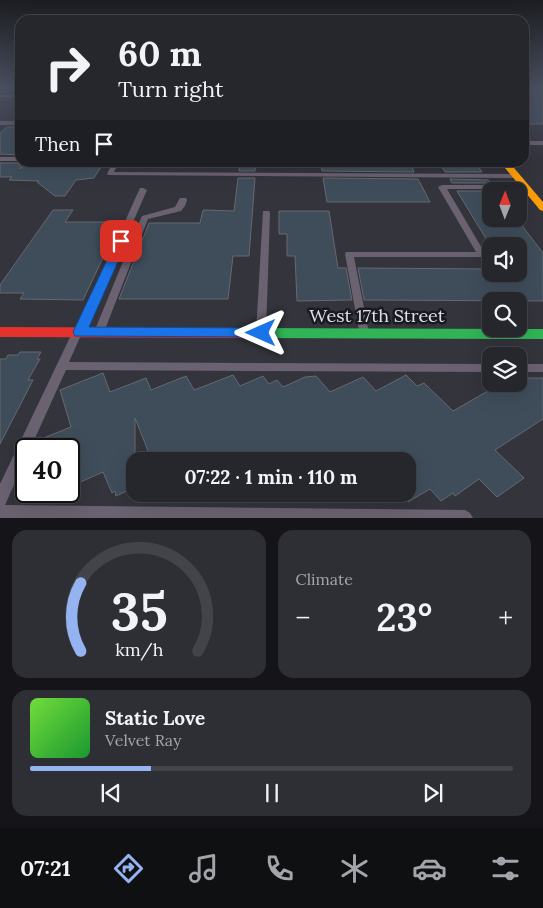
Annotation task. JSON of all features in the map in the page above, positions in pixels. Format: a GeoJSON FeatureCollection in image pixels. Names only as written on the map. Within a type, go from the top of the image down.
{"type":"FeatureCollection","features":[{"type":"Feature","properties":{"kind":"street"},"geometry":{"type":"LineString","coordinates":[[508,167],[520,182]]}},
{"type":"Feature","properties":{"kind":"street"},"geometry":{"type":"LineString","coordinates":[[528,190],[543,208]]}},
{"type":"Feature","properties":{"kind":"street","name":"West 17th Street"},"geometry":{"type":"LineString","coordinates":[[0,332],[543,334]]}},
{"type":"Feature","properties":{"kind":"lane"},"geometry":{"type":"LineString","coordinates":[[0,123],[15,123]]}},
{"type":"Feature","properties":{"kind":"lane"},"geometry":{"type":"LineString","coordinates":[[529,142],[543,143]]}},
{"type":"Feature","properties":{"kind":"lane"},"geometry":{"type":"LineString","coordinates":[[0,159],[15,159]]}},
{"type":"Feature","properties":{"kind":"lane"},"geometry":{"type":"LineString","coordinates":[[114,167],[110,174],[515,176]]}},
{"type":"Feature","properties":{"kind":"lane"},"geometry":{"type":"LineString","coordinates":[[364,334],[349,254],[482,255],[442,187],[482,187]]}},
{"type":"Feature","properties":{"kind":"lane"},"geometry":{"type":"LineString","coordinates":[[0,500],[143,190]]}},
{"type":"Feature","properties":{"kind":"lane"},"geometry":{"type":"LineString","coordinates":[[98,332],[145,218],[178,209],[183,200]]}},
{"type":"Feature","properties":{"kind":"lane"},"geometry":{"type":"LineString","coordinates":[[261,333],[266,213]]}},
{"type":"Feature","properties":{"kind":"lane"},"geometry":{"type":"LineString","coordinates":[[62,366],[482,368]]}},
{"type":"Feature","properties":{"kind":"lane"},"geometry":{"type":"LineString","coordinates":[[527,368],[543,368]]}},
{"type":"Feature","properties":{"kind":"lane"},"geometry":{"type":"LineString","coordinates":[[0,512],[466,518]]}},
{"type":"Feature","properties":{"kind":"building"},"geometry":{"type":"Polygon","coordinates":[[[529,112],[543,112],[543,124],[529,124],[529,112]]]}},
{"type":"Feature","properties":{"kind":"building"},"geometry":{"type":"Polygon","coordinates":[[[7,127],[15,127],[15,155],[0,154],[0,133],[7,127]]]}},
{"type":"Feature","properties":{"kind":"building"},"geometry":{"type":"Polygon","coordinates":[[[0,163],[15,163],[15,167],[20,167],[20,169],[22,167],[101,167],[94,178],[76,180],[65,196],[55,196],[37,182],[39,181],[9,180],[12,177],[0,177],[0,163]]]}},
{"type":"Feature","properties":{"kind":"building"},"geometry":{"type":"Polygon","coordinates":[[[239,167],[255,167],[255,171],[239,171],[239,167]]]}},
{"type":"Feature","properties":{"kind":"building"},"geometry":{"type":"Polygon","coordinates":[[[321,167],[412,167],[414,172],[322,171],[321,167]]]}},
{"type":"Feature","properties":{"kind":"building"},"geometry":{"type":"Polygon","coordinates":[[[442,167],[478,167],[482,172],[445,172],[442,167]]]}},
{"type":"Feature","properties":{"kind":"building"},"geometry":{"type":"Polygon","coordinates":[[[238,178],[255,178],[249,256],[233,256],[228,299],[119,299],[149,223],[200,223],[203,210],[234,211],[238,178]]]}},
{"type":"Feature","properties":{"kind":"building"},"geometry":{"type":"Polygon","coordinates":[[[323,178],[418,179],[430,202],[327,202],[323,178]]]}},
{"type":"Feature","properties":{"kind":"building"},"geometry":{"type":"Polygon","coordinates":[[[450,179],[488,180],[490,182],[482,183],[452,183],[450,179]]]}},
{"type":"Feature","properties":{"kind":"building"},"geometry":{"type":"Polygon","coordinates":[[[457,191],[482,191],[482,228],[524,228],[543,253],[543,301],[527,301],[527,292],[482,292],[482,301],[364,300],[358,268],[482,269],[482,282],[527,282],[527,237],[485,237],[457,191]]]}},
{"type":"Feature","properties":{"kind":"building"},"geometry":{"type":"Polygon","coordinates":[[[53,210],[73,210],[65,222],[120,222],[83,300],[20,299],[24,293],[0,293],[0,285],[53,210]]]}},
{"type":"Feature","properties":{"kind":"building"},"geometry":{"type":"Polygon","coordinates":[[[279,211],[329,211],[338,268],[346,268],[352,300],[297,301],[295,256],[287,256],[287,234],[279,234],[279,211]]]}},
{"type":"Feature","properties":{"kind":"building"},"geometry":{"type":"Polygon","coordinates":[[[20,352],[41,352],[37,359],[40,359],[28,380],[33,380],[0,444],[0,359],[6,359],[8,355],[18,355],[20,352]]]}},
{"type":"Feature","properties":{"kind":"building"},"geometry":{"type":"Polygon","coordinates":[[[103,373],[110,392],[146,378],[151,390],[186,376],[194,390],[233,375],[240,386],[263,376],[269,384],[277,380],[283,387],[305,377],[316,376],[330,392],[363,377],[376,391],[406,375],[417,386],[424,383],[453,411],[486,392],[527,392],[527,378],[543,378],[543,419],[495,450],[524,478],[497,497],[479,479],[455,496],[453,493],[441,501],[430,489],[416,497],[416,452],[148,452],[135,418],[135,452],[126,452],[126,491],[116,496],[115,491],[112,493],[103,472],[80,482],[80,438],[44,438],[71,427],[60,390],[103,373]]]}},
{"type":"Feature","properties":{"kind":"traffic: fast"},"geometry":{"type":"LineString","coordinates":[[255,333],[543,334]]}},
{"type":"Feature","properties":{"kind":"traffic: slow"},"geometry":{"type":"LineString","coordinates":[[508,167],[543,208]]}},
{"type":"Feature","properties":{"kind":"traffic: jam"},"geometry":{"type":"LineString","coordinates":[[0,332],[255,333]]}},
{"type":"Feature","properties":{"kind":"route"},"geometry":{"type":"LineString","coordinates":[[121,241],[80,332],[261,333]]}}]}
